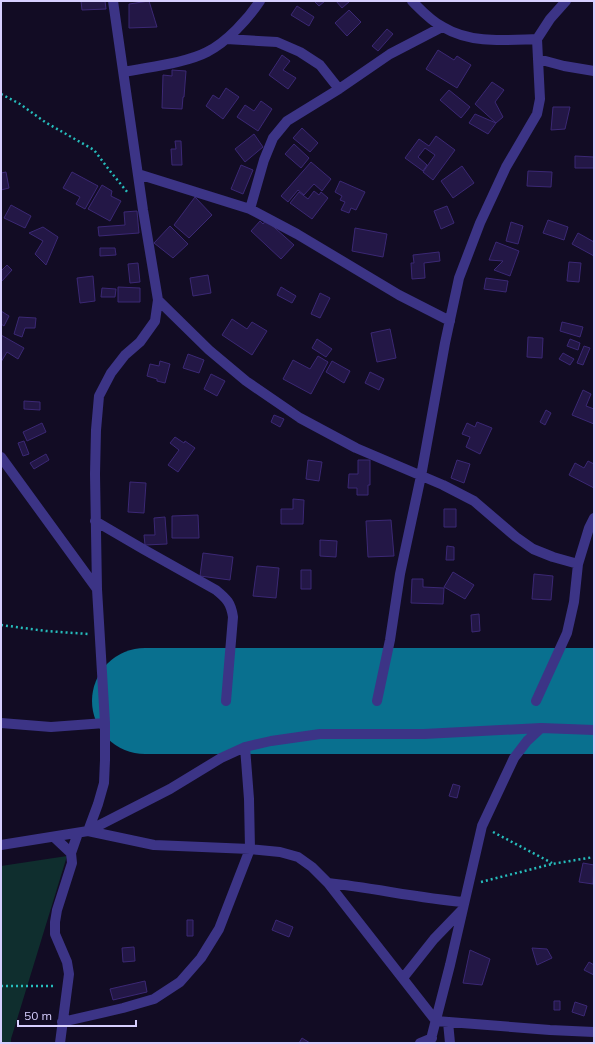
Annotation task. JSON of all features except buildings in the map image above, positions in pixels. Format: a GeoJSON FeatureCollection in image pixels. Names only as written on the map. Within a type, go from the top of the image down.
{"type":"FeatureCollection","features":[{"type":"Feature","properties":{"kind":"street"},"geometry":{"type":"LineString","coordinates":[[60,1043],[69,974],[67,962],[55,934],[54,922],[72,863],[72,853],[98,804],[104,782],[105,723],[97,589],[95,459],[99,396],[111,373],[125,355],[140,342],[155,321],[158,300],[143,210],[113,1]]}},
{"type":"Feature","properties":{"kind":"street"},"geometry":{"type":"LineString","coordinates":[[124,72],[190,58],[208,52],[226,39],[248,18],[260,1]]}},
{"type":"Feature","properties":{"kind":"street"},"geometry":{"type":"LineString","coordinates":[[412,1],[442,27],[464,37],[490,40],[537,40]]}},
{"type":"Feature","properties":{"kind":"street"},"geometry":{"type":"LineString","coordinates":[[377,701],[390,640],[400,574],[421,476],[459,278],[480,223],[506,167],[537,114],[540,99],[537,40],[550,19],[566,1]]}},
{"type":"Feature","properties":{"kind":"street"},"geometry":{"type":"LineString","coordinates":[[250,209],[264,160],[273,138],[287,121],[339,89],[390,54],[442,27]]}},
{"type":"Feature","properties":{"kind":"street"},"geometry":{"type":"LineString","coordinates":[[226,39],[277,42],[300,52],[320,65],[339,89]]}},
{"type":"Feature","properties":{"kind":"street"},"geometry":{"type":"LineString","coordinates":[[538,59],[564,66],[594,71]]}},
{"type":"Feature","properties":{"kind":"street"},"geometry":{"type":"LineString","coordinates":[[138,174],[250,209],[297,234],[399,295],[450,321]]}},
{"type":"Feature","properties":{"kind":"street"},"geometry":{"type":"LineString","coordinates":[[158,300],[209,350],[246,382],[300,418],[356,448],[443,485],[474,501],[516,537],[533,549],[553,557],[578,564]]}},
{"type":"Feature","properties":{"kind":"street"},"geometry":{"type":"LineString","coordinates":[[1,457],[97,589]]}},
{"type":"Feature","properties":{"kind":"street"},"geometry":{"type":"LineString","coordinates":[[536,701],[567,633],[574,602],[578,564],[589,528],[594,518]]}},
{"type":"Feature","properties":{"kind":"street"},"geometry":{"type":"LineString","coordinates":[[96,521],[216,590],[226,598],[231,607],[232,617],[226,701]]}},
{"type":"Feature","properties":{"kind":"street"},"geometry":{"type":"LineString","coordinates":[[1,723],[51,727],[105,723]]}},
{"type":"Feature","properties":{"kind":"street"},"geometry":{"type":"LineString","coordinates":[[1,845],[83,832],[170,789],[220,758],[245,747],[271,741],[320,734],[424,734],[541,728],[594,730]]}},
{"type":"Feature","properties":{"kind":"street"},"geometry":{"type":"LineString","coordinates":[[420,1043],[431,1040],[482,826],[514,758],[527,741],[541,728]]}},
{"type":"Feature","properties":{"kind":"street"},"geometry":{"type":"LineString","coordinates":[[62,1022],[123,1008],[154,998],[180,982],[201,958],[219,929],[250,849],[249,799],[245,747]]}},
{"type":"Feature","properties":{"kind":"street"},"geometry":{"type":"LineString","coordinates":[[83,832],[154,845],[250,849],[280,852],[298,856],[312,866],[328,882],[436,1021],[594,1032]]}},
{"type":"Feature","properties":{"kind":"street"},"geometry":{"type":"LineString","coordinates":[[54,837],[72,853]]}},
{"type":"Feature","properties":{"kind":"street"},"geometry":{"type":"LineString","coordinates":[[328,882],[373,888],[463,906]]}},
{"type":"Feature","properties":{"kind":"street"},"geometry":{"type":"LineString","coordinates":[[403,978],[463,906]]}},
{"type":"Feature","properties":{"kind":"street"},"geometry":{"type":"LineString","coordinates":[[448,1022],[450,1043]]}},
{"type":"Feature","properties":{"kind":"path"},"geometry":{"type":"LineString","coordinates":[[1,94],[20,104],[45,122],[94,150],[143,210]]}},
{"type":"Feature","properties":{"kind":"path"},"geometry":{"type":"LineString","coordinates":[[1,625],[46,631],[99,635]]}},
{"type":"Feature","properties":{"kind":"path"},"geometry":{"type":"LineString","coordinates":[[482,826],[552,864]]}},
{"type":"Feature","properties":{"kind":"path"},"geometry":{"type":"LineString","coordinates":[[467,886],[552,864],[594,857]]}},
{"type":"Feature","properties":{"kind":"path"},"geometry":{"type":"LineString","coordinates":[[1,986],[68,986]]}},
{"type":"Feature","properties":{"kind":"green space"},"geometry":{"type":"Polygon","coordinates":[[[67,856],[11,1043],[1,1043],[1,866],[67,856]]]}},
{"type":"Feature","properties":{"kind":"runway"},"geometry":{"type":"LineString","coordinates":[[145,701],[594,701]]}}]}
